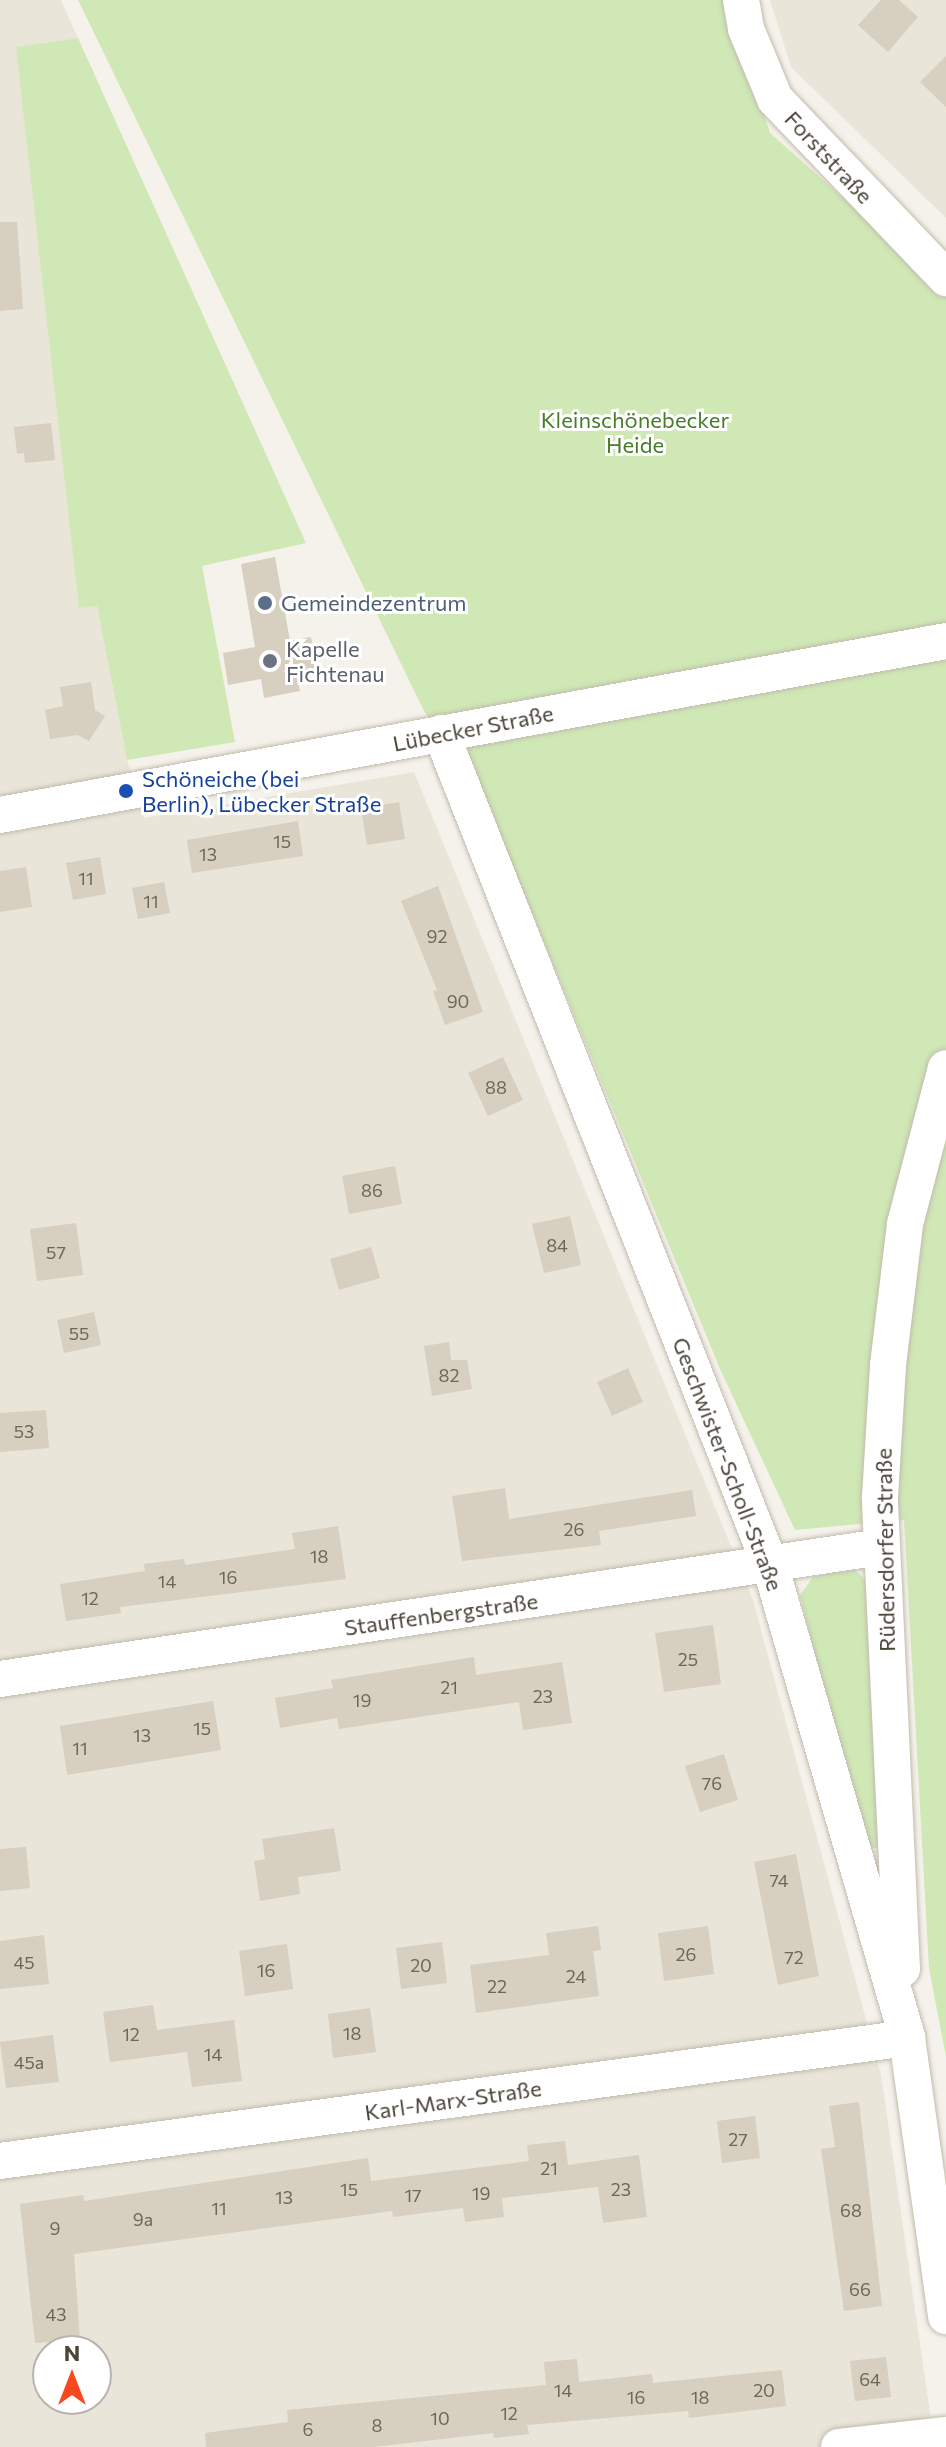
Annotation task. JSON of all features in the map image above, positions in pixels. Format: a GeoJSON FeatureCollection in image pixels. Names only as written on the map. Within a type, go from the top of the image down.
{"type":"FeatureCollection","features":[{"type":"Feature","properties":{"kind":"street","name":"Forststraße"},"geometry":{"type":"LineString","coordinates":[[743,8],[775,99],[946,278]]}},
{"type":"Feature","properties":{"kind":"street","name":"Lübecker Straße"},"geometry":{"type":"LineString","coordinates":[[0,815],[946,641]]}},
{"type":"Feature","properties":{"kind":"street","name":"Geschwister-Scholl-Straße"},"geometry":{"type":"LineString","coordinates":[[441,733],[770,1565],[907,2038],[946,2316]]}},
{"type":"Feature","properties":{"kind":"street","name":"Rüdersdorfer Straße"},"geometry":{"type":"LineString","coordinates":[[907,2038],[881,1547],[895,1294],[905,1224],[946,1068]]}},
{"type":"Feature","properties":{"kind":"street","name":"Stauffenbergstraße"},"geometry":{"type":"LineString","coordinates":[[0,1679],[881,1547]]}},
{"type":"Feature","properties":{"kind":"street","name":"Karl-Marx-Straße"},"geometry":{"type":"LineString","coordinates":[[0,2161],[907,2038]]}},
{"type":"Feature","properties":{"kind":"street"},"geometry":{"type":"LineString","coordinates":[[839,2447],[946,2435]]}},
{"type":"Feature","properties":{"kind":"shaded area"},"geometry":{"type":"Polygon","coordinates":[[[0,0],[61,0],[78,38],[17,47],[79,607],[97,606],[127,760],[144,818],[414,772],[753,1600],[881,2075],[935,2447],[0,2447],[0,0]]]}},
{"type":"Feature","properties":{"kind":"shaded area"},"geometry":{"type":"Polygon","coordinates":[[[770,0],[946,0],[946,218],[791,67],[770,0]]]}},
{"type":"Feature","properties":{"kind":"green space","name":"Kleinschönebecker Heide"},"geometry":{"type":"Polygon","coordinates":[[[78,0],[727,0],[770,133],[946,289],[946,2057],[929,1968],[904,1520],[795,1530],[720,1369],[467,755],[425,713],[78,0]]]}},
{"type":"Feature","properties":{"kind":"green space"},"geometry":{"type":"Polygon","coordinates":[[[78,38],[306,543],[202,566],[235,742],[127,760],[97,606],[79,608],[16,47],[78,38]]]}},
{"type":"Feature","properties":{"kind":"green space"},"geometry":{"type":"Polygon","coordinates":[[[853,1568],[868,1582],[881,1848],[865,1848],[800,1595],[813,1577],[853,1568]]]}},
{"type":"Feature","properties":{"kind":"building"},"geometry":{"type":"Polygon","coordinates":[[[881,0],[899,0],[918,17],[888,52],[858,25],[881,0]]]}},
{"type":"Feature","properties":{"kind":"building"},"geometry":{"type":"Polygon","coordinates":[[[946,56],[946,107],[920,82],[946,56]]]}},
{"type":"Feature","properties":{"kind":"building"},"geometry":{"type":"Polygon","coordinates":[[[0,222],[17,222],[23,309],[0,311],[0,222]]]}},
{"type":"Feature","properties":{"kind":"building"},"geometry":{"type":"Polygon","coordinates":[[[51,423],[55,460],[25,463],[24,453],[17,454],[14,427],[51,423]]]}},
{"type":"Feature","properties":{"kind":"building"},"geometry":{"type":"Polygon","coordinates":[[[275,557],[290,641],[311,637],[317,668],[296,672],[300,691],[264,698],[261,679],[228,685],[223,653],[255,647],[241,564],[275,557]]]}},
{"type":"Feature","properties":{"kind":"building"},"geometry":{"type":"Polygon","coordinates":[[[91,682],[95,710],[105,716],[89,741],[78,735],[50,739],[45,710],[63,706],[60,687],[91,682]]]}},
{"type":"Feature","properties":{"kind":"building"},"geometry":{"type":"Polygon","coordinates":[[[399,802],[405,839],[367,845],[361,808],[399,802]]]}},
{"type":"Feature","properties":{"kind":"building"},"geometry":{"type":"Polygon","coordinates":[[[298,821],[303,856],[192,873],[187,840],[298,821]]]}},
{"type":"Feature","properties":{"kind":"building"},"geometry":{"type":"Polygon","coordinates":[[[100,857],[106,894],[73,900],[66,863],[100,857]]]}},
{"type":"Feature","properties":{"kind":"building"},"geometry":{"type":"Polygon","coordinates":[[[26,867],[32,907],[0,912],[0,871],[26,867]]]}},
{"type":"Feature","properties":{"kind":"building"},"geometry":{"type":"Polygon","coordinates":[[[164,882],[170,913],[138,919],[132,888],[164,882]]]}},
{"type":"Feature","properties":{"kind":"building"},"geometry":{"type":"Polygon","coordinates":[[[438,886],[483,1012],[445,1025],[433,991],[437,990],[401,901],[438,886]]]}},
{"type":"Feature","properties":{"kind":"building"},"geometry":{"type":"Polygon","coordinates":[[[503,1057],[523,1100],[488,1116],[468,1073],[503,1057]]]}},
{"type":"Feature","properties":{"kind":"building"},"geometry":{"type":"Polygon","coordinates":[[[395,1166],[402,1204],[349,1214],[342,1176],[395,1166]]]}},
{"type":"Feature","properties":{"kind":"building"},"geometry":{"type":"Polygon","coordinates":[[[570,1216],[581,1265],[544,1273],[532,1224],[570,1216]]]}},
{"type":"Feature","properties":{"kind":"building"},"geometry":{"type":"Polygon","coordinates":[[[76,1223],[83,1275],[37,1281],[30,1229],[76,1223]]]}},
{"type":"Feature","properties":{"kind":"building"},"geometry":{"type":"Polygon","coordinates":[[[371,1247],[380,1278],[339,1290],[330,1259],[371,1247]]]}},
{"type":"Feature","properties":{"kind":"building"},"geometry":{"type":"Polygon","coordinates":[[[94,1312],[101,1345],[64,1353],[57,1320],[94,1312]]]}},
{"type":"Feature","properties":{"kind":"building"},"geometry":{"type":"Polygon","coordinates":[[[449,1342],[451,1360],[467,1360],[472,1389],[432,1396],[424,1346],[449,1342]]]}},
{"type":"Feature","properties":{"kind":"building"},"geometry":{"type":"Polygon","coordinates":[[[628,1368],[643,1402],[612,1416],[597,1382],[628,1368]]]}},
{"type":"Feature","properties":{"kind":"building"},"geometry":{"type":"Polygon","coordinates":[[[46,1410],[49,1448],[0,1452],[0,1413],[46,1410]]]}},
{"type":"Feature","properties":{"kind":"building"},"geometry":{"type":"Polygon","coordinates":[[[505,1488],[509,1519],[692,1490],[696,1516],[599,1531],[601,1545],[462,1561],[452,1496],[505,1488]]]}},
{"type":"Feature","properties":{"kind":"building"},"geometry":{"type":"Polygon","coordinates":[[[338,1526],[346,1579],[120,1607],[121,1613],[66,1621],[60,1584],[145,1571],[144,1564],[184,1559],[185,1565],[295,1549],[292,1533],[338,1526]]]}},
{"type":"Feature","properties":{"kind":"building"},"geometry":{"type":"Polygon","coordinates":[[[713,1625],[721,1684],[664,1692],[655,1633],[713,1625]]]}},
{"type":"Feature","properties":{"kind":"building"},"geometry":{"type":"Polygon","coordinates":[[[474,1657],[476,1675],[562,1662],[572,1723],[523,1730],[519,1702],[339,1729],[337,1718],[280,1728],[275,1698],[333,1688],[331,1680],[474,1657]]]}},
{"type":"Feature","properties":{"kind":"building"},"geometry":{"type":"Polygon","coordinates":[[[213,1701],[221,1750],[67,1775],[60,1726],[213,1701]]]}},
{"type":"Feature","properties":{"kind":"building"},"geometry":{"type":"Polygon","coordinates":[[[724,1754],[738,1800],[700,1812],[685,1766],[724,1754]]]}},
{"type":"Feature","properties":{"kind":"building"},"geometry":{"type":"Polygon","coordinates":[[[334,1828],[341,1871],[298,1877],[300,1894],[260,1901],[254,1861],[265,1859],[262,1839],[334,1828]]]}},
{"type":"Feature","properties":{"kind":"building"},"geometry":{"type":"Polygon","coordinates":[[[26,1847],[30,1888],[0,1891],[0,1849],[26,1847]]]}},
{"type":"Feature","properties":{"kind":"building"},"geometry":{"type":"Polygon","coordinates":[[[796,1854],[819,1976],[778,1985],[754,1862],[796,1854]]]}},
{"type":"Feature","properties":{"kind":"building"},"geometry":{"type":"Polygon","coordinates":[[[598,1926],[601,1950],[593,1951],[599,1996],[476,2013],[470,1965],[549,1955],[546,1933],[598,1926]]]}},
{"type":"Feature","properties":{"kind":"building"},"geometry":{"type":"Polygon","coordinates":[[[708,1926],[714,1974],[664,1981],[658,1933],[708,1926]]]}},
{"type":"Feature","properties":{"kind":"building"},"geometry":{"type":"Polygon","coordinates":[[[44,1935],[49,1984],[0,1989],[0,1941],[44,1935]]]}},
{"type":"Feature","properties":{"kind":"building"},"geometry":{"type":"Polygon","coordinates":[[[442,1942],[447,1983],[401,1989],[396,1948],[442,1942]]]}},
{"type":"Feature","properties":{"kind":"building"},"geometry":{"type":"Polygon","coordinates":[[[287,1944],[293,1989],[245,1996],[239,1951],[287,1944]]]}},
{"type":"Feature","properties":{"kind":"building"},"geometry":{"type":"Polygon","coordinates":[[[153,2005],[157,2030],[234,2020],[242,2081],[192,2087],[187,2052],[110,2062],[103,2012],[153,2005]]]}},
{"type":"Feature","properties":{"kind":"building"},"geometry":{"type":"Polygon","coordinates":[[[370,2008],[376,2052],[333,2058],[328,2014],[370,2008]]]}},
{"type":"Feature","properties":{"kind":"building"},"geometry":{"type":"Polygon","coordinates":[[[53,2035],[59,2082],[6,2088],[0,2042],[53,2035]]]}},
{"type":"Feature","properties":{"kind":"building"},"geometry":{"type":"Polygon","coordinates":[[[859,2102],[882,2306],[844,2311],[821,2149],[835,2147],[829,2106],[859,2102]]]}},
{"type":"Feature","properties":{"kind":"building"},"geometry":{"type":"Polygon","coordinates":[[[755,2116],[760,2158],[722,2163],[717,2121],[755,2116]]]}},
{"type":"Feature","properties":{"kind":"building"},"geometry":{"type":"Polygon","coordinates":[[[565,2141],[568,2165],[639,2155],[647,2217],[603,2223],[598,2187],[502,2198],[504,2217],[465,2222],[463,2208],[393,2217],[392,2211],[74,2254],[80,2335],[34,2335],[20,2204],[83,2195],[84,2201],[368,2158],[371,2181],[529,2161],[527,2145],[565,2141]]]}},
{"type":"Feature","properties":{"kind":"building"},"geometry":{"type":"Polygon","coordinates":[[[886,2357],[891,2397],[855,2401],[850,2361],[886,2357]]]}},
{"type":"Feature","properties":{"kind":"building"},"geometry":{"type":"Polygon","coordinates":[[[577,2359],[579,2382],[652,2374],[653,2383],[782,2370],[786,2406],[689,2418],[688,2411],[527,2425],[529,2434],[494,2438],[493,2433],[374,2447],[206,2447],[205,2433],[288,2422],[287,2410],[546,2385],[544,2362],[577,2359]]]}},
{"type":"Feature","properties":{"kind":"place","name":"Gemeindezentrum"},"geometry":{"type":"Point","coordinates":[265,603]}},
{"type":"Feature","properties":{"kind":"place","name":"Kapelle Fichtenau"},"geometry":{"type":"Point","coordinates":[270,661]}},
{"type":"Feature","properties":{"kind":"place","name":"Schöneiche (bei Berlin), Lübecker Straße"},"geometry":{"type":"Point","coordinates":[126,791]}}]}
